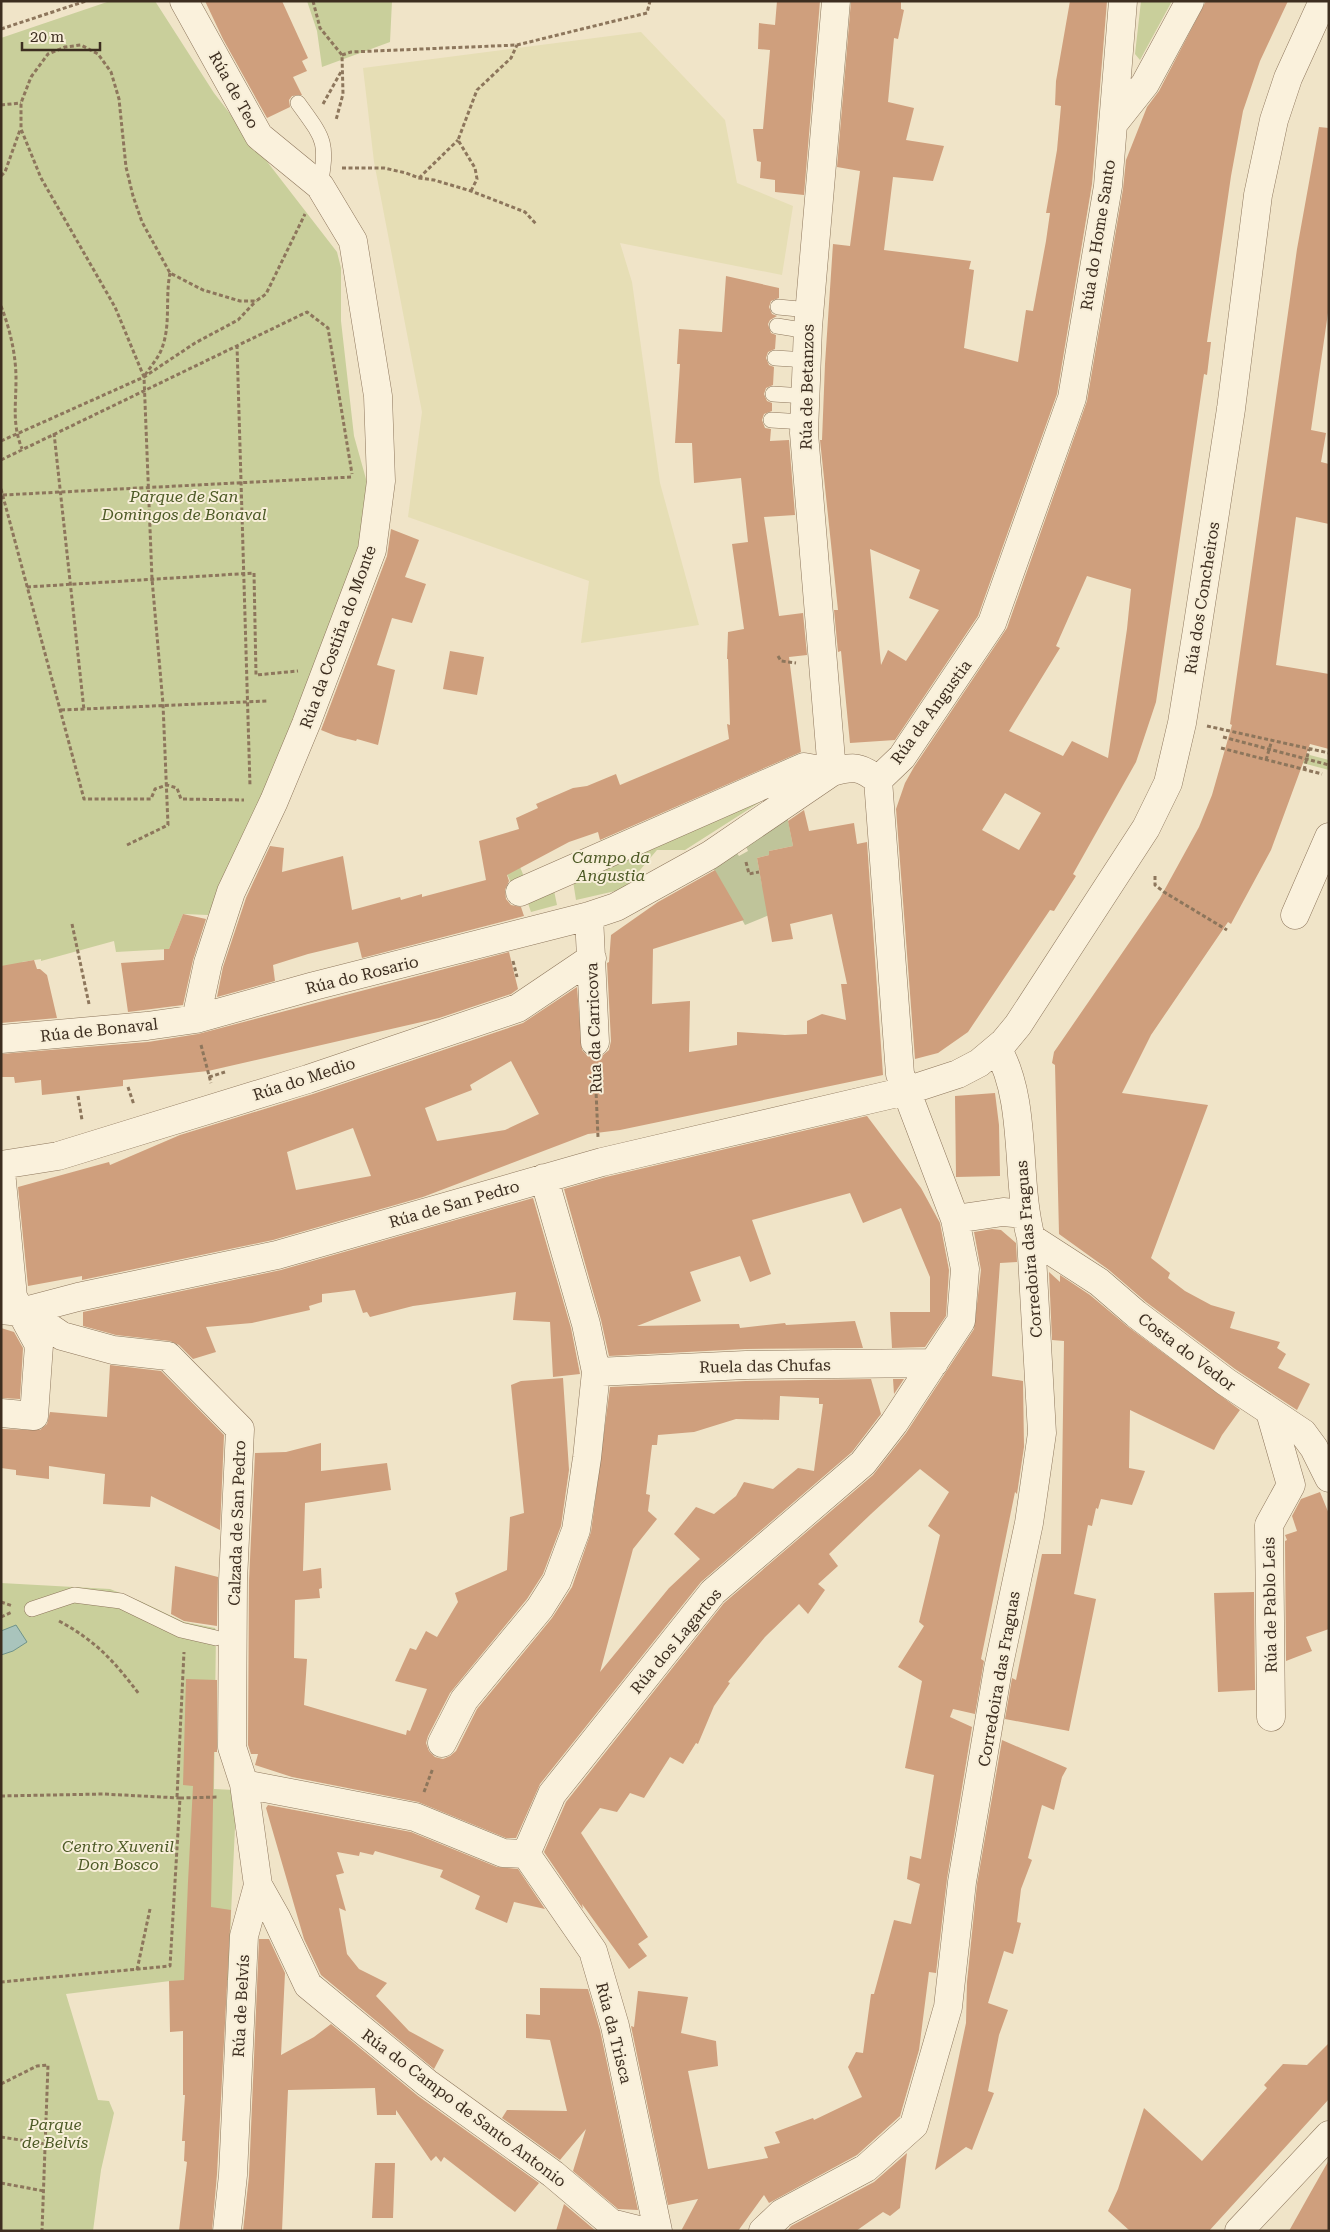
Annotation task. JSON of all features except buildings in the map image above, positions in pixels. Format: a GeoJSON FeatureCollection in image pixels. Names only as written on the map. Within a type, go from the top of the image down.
{"type":"FeatureCollection","features":[{"type":"Feature","properties":{"kind":"street","name":"Rúa de Teo"},"geometry":{"type":"LineString","coordinates":[[184,1],[259,136],[328,178]]}},
{"type":"Feature","properties":{"kind":"street","name":"Rúa de Betanzos"},"geometry":{"type":"LineString","coordinates":[[832,772],[808,499],[805,409],[808,320],[836,1]]}},
{"type":"Feature","properties":{"kind":"street","name":"Rúa do Home Santo"},"geometry":{"type":"LineString","coordinates":[[1081,346],[1108,186],[1114,123],[1115,78],[1123,1]]}},
{"type":"Feature","properties":{"kind":"street"},"geometry":{"type":"LineString","coordinates":[[1114,123],[1145,84],[1190,1]]}},
{"type":"Feature","properties":{"kind":"street","name":"Rúa dos Concheiros"},"geometry":{"type":"LineString","coordinates":[[906,1091],[958,1074],[979,1063],[998,1048],[1018,1025],[1146,828],[1168,783],[1182,723],[1199,620],[1230,409],[1258,195],[1274,120],[1288,78],[1322,3]]}},
{"type":"Feature","properties":{"kind":"street","name":"Rúa da Costiña do Monte"},"geometry":{"type":"LineString","coordinates":[[196,1019],[208,963],[231,892],[274,801],[306,724],[372,550],[378,513],[381,481],[378,396],[353,241],[328,178]]}},
{"type":"Feature","properties":{"kind":"street","name":"Rúa da Angustia"},"geometry":{"type":"LineString","coordinates":[[955,1219],[900,1074],[878,780],[902,757],[992,623],[1072,398],[1081,346]]}},
{"type":"Feature","properties":{"kind":"street"},"geometry":{"type":"LineString","coordinates":[[520,892],[804,768],[832,772],[850,767],[867,771],[878,780]]}},
{"type":"Feature","properties":{"kind":"street","name":"Rúa do Rosario"},"geometry":{"type":"LineString","coordinates":[[196,1019],[528,930],[589,916],[616,907],[710,854],[832,772]]}},
{"type":"Feature","properties":{"kind":"street"},"geometry":{"type":"LineString","coordinates":[[1295,914],[1329,837]]}},
{"type":"Feature","properties":{"kind":"street","name":"Rúa da Carricova"},"geometry":{"type":"LineString","coordinates":[[589,916],[595,1042]]}},
{"type":"Feature","properties":{"kind":"street","name":"Rúa do Medio"},"geometry":{"type":"LineString","coordinates":[[1,1165],[58,1156],[308,1079],[518,1008],[592,958]]}},
{"type":"Feature","properties":{"kind":"street","name":"Rúa de Bonaval"},"geometry":{"type":"LineString","coordinates":[[1,1039],[147,1026],[196,1019]]}},
{"type":"Feature","properties":{"kind":"street","name":"Corredoira das Fraguas"},"geometry":{"type":"LineString","coordinates":[[763,2231],[782,2213],[866,2168],[914,2125],[948,2007],[962,1882],[998,1669],[1029,1523],[1042,1433],[1028,1226],[1018,1130],[1010,1071],[998,1048]]}},
{"type":"Feature","properties":{"kind":"street","name":"Rúa de San Pedro"},"geometry":{"type":"LineString","coordinates":[[11,1311],[277,1255],[544,1178],[906,1091]]}},
{"type":"Feature","properties":{"kind":"street"},"geometry":{"type":"LineString","coordinates":[[1,1171],[13,1298],[11,1311],[38,1346],[34,1416],[1,1413]]}},
{"type":"Feature","properties":{"kind":"street"},"geometry":{"type":"LineString","coordinates":[[442,1743],[464,1700],[540,1608],[557,1581],[576,1530],[587,1458],[596,1372],[586,1324],[544,1178]]}},
{"type":"Feature","properties":{"kind":"street"},"geometry":{"type":"LineString","coordinates":[[955,1219],[1003,1212],[1028,1226]]}},
{"type":"Feature","properties":{"kind":"street","name":"Rúa dos Lagartos"},"geometry":{"type":"LineString","coordinates":[[526,1854],[552,1794],[713,1592],[863,1462],[894,1423],[961,1321],[965,1269],[955,1219]]}},
{"type":"Feature","properties":{"kind":"street","name":"Costa do Vedor"},"geometry":{"type":"LineString","coordinates":[[1028,1226],[1136,1314],[1226,1382],[1308,1438],[1329,1478]]}},
{"type":"Feature","properties":{"kind":"street","name":"Calzada de San Pedro"},"geometry":{"type":"LineString","coordinates":[[11,1311],[37,1319],[62,1336],[113,1350],[168,1356],[240,1429],[233,1581],[232,1747],[235,1790]]}},
{"type":"Feature","properties":{"kind":"street","name":"Ruela das Chufas"},"geometry":{"type":"LineString","coordinates":[[596,1372],[746,1365],[934,1363]]}},
{"type":"Feature","properties":{"kind":"street","name":"Rúa de Pablo Leis"},"geometry":{"type":"LineString","coordinates":[[1270,1412],[1291,1485],[1269,1525],[1271,1717]]}},
{"type":"Feature","properties":{"kind":"street"},"geometry":{"type":"LineString","coordinates":[[235,1790],[415,1817],[503,1853],[526,1854]]}},
{"type":"Feature","properties":{"kind":"street","name":"Rúa de Belvís"},"geometry":{"type":"LineString","coordinates":[[227,2231],[233,2175],[244,1936],[258,1885],[235,1790]]}},
{"type":"Feature","properties":{"kind":"street","name":"Rúa da Trisca"},"geometry":{"type":"LineString","coordinates":[[526,1854],[593,1951],[615,2026],[658,2231]]}},
{"type":"Feature","properties":{"kind":"street","name":"Rúa do Campo de Santo Antonio"},"geometry":{"type":"LineString","coordinates":[[258,1885],[276,1917],[308,1985],[427,2083],[554,2174],[611,2223],[643,2231]]}},
{"type":"Feature","properties":{"kind":"street"},"geometry":{"type":"LineString","coordinates":[[1239,2231],[1329,2135]]}},
{"type":"Feature","properties":{"kind":"street"},"geometry":{"type":"LineString","coordinates":[[1266,2231],[1272,2197]]}},
{"type":"Feature","properties":{"kind":"lane"},"geometry":{"type":"LineString","coordinates":[[298,103],[321,136],[326,156],[328,178]]}},
{"type":"Feature","properties":{"kind":"lane"},"geometry":{"type":"LineString","coordinates":[[778,306],[808,320]]}},
{"type":"Feature","properties":{"kind":"lane"},"geometry":{"type":"LineString","coordinates":[[777,326],[808,320]]}},
{"type":"Feature","properties":{"kind":"lane"},"geometry":{"type":"LineString","coordinates":[[775,358],[807,360]]}},
{"type":"Feature","properties":{"kind":"lane"},"geometry":{"type":"LineString","coordinates":[[773,394],[805,409]]}},
{"type":"Feature","properties":{"kind":"lane"},"geometry":{"type":"LineString","coordinates":[[771,420],[805,409]]}},
{"type":"Feature","properties":{"kind":"lane"},"geometry":{"type":"LineString","coordinates":[[32,1609],[74,1595],[111,1599],[121,1601],[181,1630],[216,1638]]}},
{"type":"Feature","properties":{"kind":"path"},"geometry":{"type":"LineString","coordinates":[[1,29],[86,1]]}},
{"type":"Feature","properties":{"kind":"path"},"geometry":{"type":"LineString","coordinates":[[313,1],[320,28],[342,55],[343,94],[335,123]]}},
{"type":"Feature","properties":{"kind":"path"},"geometry":{"type":"LineString","coordinates":[[342,55],[351,52],[517,44],[648,13],[650,1]]}},
{"type":"Feature","properties":{"kind":"path"},"geometry":{"type":"LineString","coordinates":[[418,178],[458,140],[476,90],[511,58],[517,44]]}},
{"type":"Feature","properties":{"kind":"path"},"geometry":{"type":"LineString","coordinates":[[1,176],[5,172],[20,129],[21,103],[31,77],[48,54],[65,47],[81,45],[98,54],[111,72],[119,98],[126,167],[133,196],[142,222],[170,273],[203,290],[240,301],[256,300]]}},
{"type":"Feature","properties":{"kind":"path"},"geometry":{"type":"LineString","coordinates":[[321,107],[342,70]]}},
{"type":"Feature","properties":{"kind":"path"},"geometry":{"type":"LineString","coordinates":[[1,105],[21,103]]}},
{"type":"Feature","properties":{"kind":"path"},"geometry":{"type":"LineString","coordinates":[[20,129],[41,178],[115,306],[144,377],[152,579],[163,704],[168,825],[128,845]]}},
{"type":"Feature","properties":{"kind":"path"},"geometry":{"type":"LineString","coordinates":[[458,140],[475,168],[478,179],[470,191]]}},
{"type":"Feature","properties":{"kind":"path"},"geometry":{"type":"LineString","coordinates":[[340,159],[342,168]]}},
{"type":"Feature","properties":{"kind":"path"},"geometry":{"type":"LineString","coordinates":[[328,178],[342,168],[384,168],[470,191],[525,212],[536,224]]}},
{"type":"Feature","properties":{"kind":"path"},"geometry":{"type":"LineString","coordinates":[[1,441],[144,377],[195,343],[238,320],[256,300],[266,294],[306,212]]}},
{"type":"Feature","properties":{"kind":"path"},"geometry":{"type":"LineString","coordinates":[[144,377],[162,349],[167,327],[166,292],[170,273]]}},
{"type":"Feature","properties":{"kind":"path"},"geometry":{"type":"LineString","coordinates":[[1,306],[14,350],[16,378],[14,422],[22,449]]}},
{"type":"Feature","properties":{"kind":"path"},"geometry":{"type":"LineString","coordinates":[[1,460],[307,312],[328,328],[354,486]]}},
{"type":"Feature","properties":{"kind":"path"},"geometry":{"type":"LineString","coordinates":[[237,345],[250,790]]}},
{"type":"Feature","properties":{"kind":"path"},"geometry":{"type":"LineString","coordinates":[[54,433],[84,710]]}},
{"type":"Feature","properties":{"kind":"path"},"geometry":{"type":"LineString","coordinates":[[3,495],[352,477]]}},
{"type":"Feature","properties":{"kind":"path"},"geometry":{"type":"LineString","coordinates":[[1,489],[84,799],[151,799],[155,789],[167,786],[177,788],[181,799],[250,800]]}},
{"type":"Feature","properties":{"kind":"path"},"geometry":{"type":"LineString","coordinates":[[27,586],[254,573],[256,675],[308,670]]}},
{"type":"Feature","properties":{"kind":"path"},"geometry":{"type":"LineString","coordinates":[[778,656],[782,661],[797,663]]}},
{"type":"Feature","properties":{"kind":"path"},"geometry":{"type":"LineString","coordinates":[[61,710],[163,704],[266,701]]}},
{"type":"Feature","properties":{"kind":"path"},"geometry":{"type":"LineString","coordinates":[[1225,728],[1329,753]]}},
{"type":"Feature","properties":{"kind":"path"},"geometry":{"type":"LineString","coordinates":[[1223,737],[1329,765]]}},
{"type":"Feature","properties":{"kind":"path"},"geometry":{"type":"LineString","coordinates":[[1266,760],[1272,740]]}},
{"type":"Feature","properties":{"kind":"path"},"geometry":{"type":"LineString","coordinates":[[1221,748],[1322,774]]}},
{"type":"Feature","properties":{"kind":"path"},"geometry":{"type":"LineString","coordinates":[[1304,770],[1309,749]]}},
{"type":"Feature","properties":{"kind":"path"},"geometry":{"type":"LineString","coordinates":[[744,854],[749,874],[759,872]]}},
{"type":"Feature","properties":{"kind":"path"},"geometry":{"type":"LineString","coordinates":[[1154,876],[1154,885],[1227,930]]}},
{"type":"Feature","properties":{"kind":"path"},"geometry":{"type":"LineString","coordinates":[[72,924],[90,1009]]}},
{"type":"Feature","properties":{"kind":"path"},"geometry":{"type":"LineString","coordinates":[[196,1019],[208,1077],[214,1090]]}},
{"type":"Feature","properties":{"kind":"path","name":"Rúa da Carricova"},"geometry":{"type":"LineString","coordinates":[[595,1042],[598,1139]]}},
{"type":"Feature","properties":{"kind":"path"},"geometry":{"type":"LineString","coordinates":[[208,1077],[225,1072]]}},
{"type":"Feature","properties":{"kind":"path"},"geometry":{"type":"LineString","coordinates":[[128,1087],[136,1113]]}},
{"type":"Feature","properties":{"kind":"path"},"geometry":{"type":"LineString","coordinates":[[78,1096],[84,1128]]}},
{"type":"Feature","properties":{"kind":"path"},"geometry":{"type":"LineString","coordinates":[[32,1609],[84,1634],[113,1660],[139,1694]]}},
{"type":"Feature","properties":{"kind":"path"},"geometry":{"type":"LineString","coordinates":[[1,1982],[170,1966],[184,1650]]}},
{"type":"Feature","properties":{"kind":"path"},"geometry":{"type":"LineString","coordinates":[[415,1817],[442,1743]]}},
{"type":"Feature","properties":{"kind":"path"},"geometry":{"type":"LineString","coordinates":[[1,1796],[36,1797],[53,1794],[178,1798],[235,1790]]}},
{"type":"Feature","properties":{"kind":"path"},"geometry":{"type":"LineString","coordinates":[[137,1970],[150,1909]]}},
{"type":"Feature","properties":{"kind":"path"},"geometry":{"type":"LineString","coordinates":[[1,2084],[37,2066],[48,2065],[42,2231]]}},
{"type":"Feature","properties":{"kind":"path"},"geometry":{"type":"LineString","coordinates":[[1,2138],[46,2144]]}},
{"type":"Feature","properties":{"kind":"path"},"geometry":{"type":"LineString","coordinates":[[1,2183],[44,2191]]}},
{"type":"Feature","properties":{"kind":"shaded area"},"geometry":{"type":"Polygon","coordinates":[[[641,32],[725,120],[737,183],[793,206],[782,275],[620,243],[632,282],[660,483],[699,625],[581,643],[589,581],[408,517],[422,412],[374,162],[363,68],[641,32]]]}},
{"type":"Feature","properties":{"kind":"green space","name":"Parque de San Domingos de Bonaval"},"geometry":{"type":"Polygon","coordinates":[[[110,1],[155,1],[214,93],[337,252],[341,268],[341,321],[354,436],[371,497],[370,519],[257,814],[208,915],[183,914],[169,949],[116,952],[114,941],[41,961],[41,959],[22,962],[22,965],[1,968],[1,38],[110,1]]]}},
{"type":"Feature","properties":{"kind":"green space"},"geometry":{"type":"Polygon","coordinates":[[[307,1],[392,1],[390,42],[322,67],[317,31],[307,1]]]}},
{"type":"Feature","properties":{"kind":"green space"},"geometry":{"type":"Polygon","coordinates":[[[1141,1],[1172,1],[1140,60],[1135,54],[1141,1]]]}},
{"type":"Feature","properties":{"kind":"green space"},"geometry":{"type":"Polygon","coordinates":[[[1232,735],[1329,760],[1329,770],[1230,744],[1232,735]]]}},
{"type":"Feature","properties":{"kind":"green space","name":"Campo da Angustia"},"geometry":{"type":"Polygon","coordinates":[[[760,774],[804,774],[685,850],[657,850],[624,889],[576,900],[573,881],[553,886],[557,905],[531,912],[522,886],[514,890],[507,874],[520,867],[525,879],[593,848],[600,841],[760,774]]]}},
{"type":"Feature","properties":{"kind":"green space"},"geometry":{"type":"Polygon","coordinates":[[[787,815],[793,846],[769,851],[769,855],[757,858],[762,885],[857,879],[745,925],[711,864],[733,848],[739,856],[748,851],[743,840],[787,815]]]}},
{"type":"Feature","properties":{"kind":"green space","name":"Centro Xuvenil Don Bosco"},"geometry":{"type":"Polygon","coordinates":[[[1,1583],[110,1589],[184,1622],[215,1628],[216,1631],[214,1789],[234,1790],[236,1805],[228,1980],[170,1981],[66,1994],[98,2100],[109,2101],[114,2113],[101,2170],[93,2231],[1,2231],[1,1583]]]}},
{"type":"Feature","properties":{"kind":"water"},"geometry":{"type":"Polygon","coordinates":[[[16,1625],[27,1642],[13,1651],[1,1655],[1,1631],[16,1625]]]}},
{"type":"Feature","properties":{"kind":"park label","name":"Parque de Belvís"},"geometry":{"type":"Point","coordinates":[55,2133]}}]}
